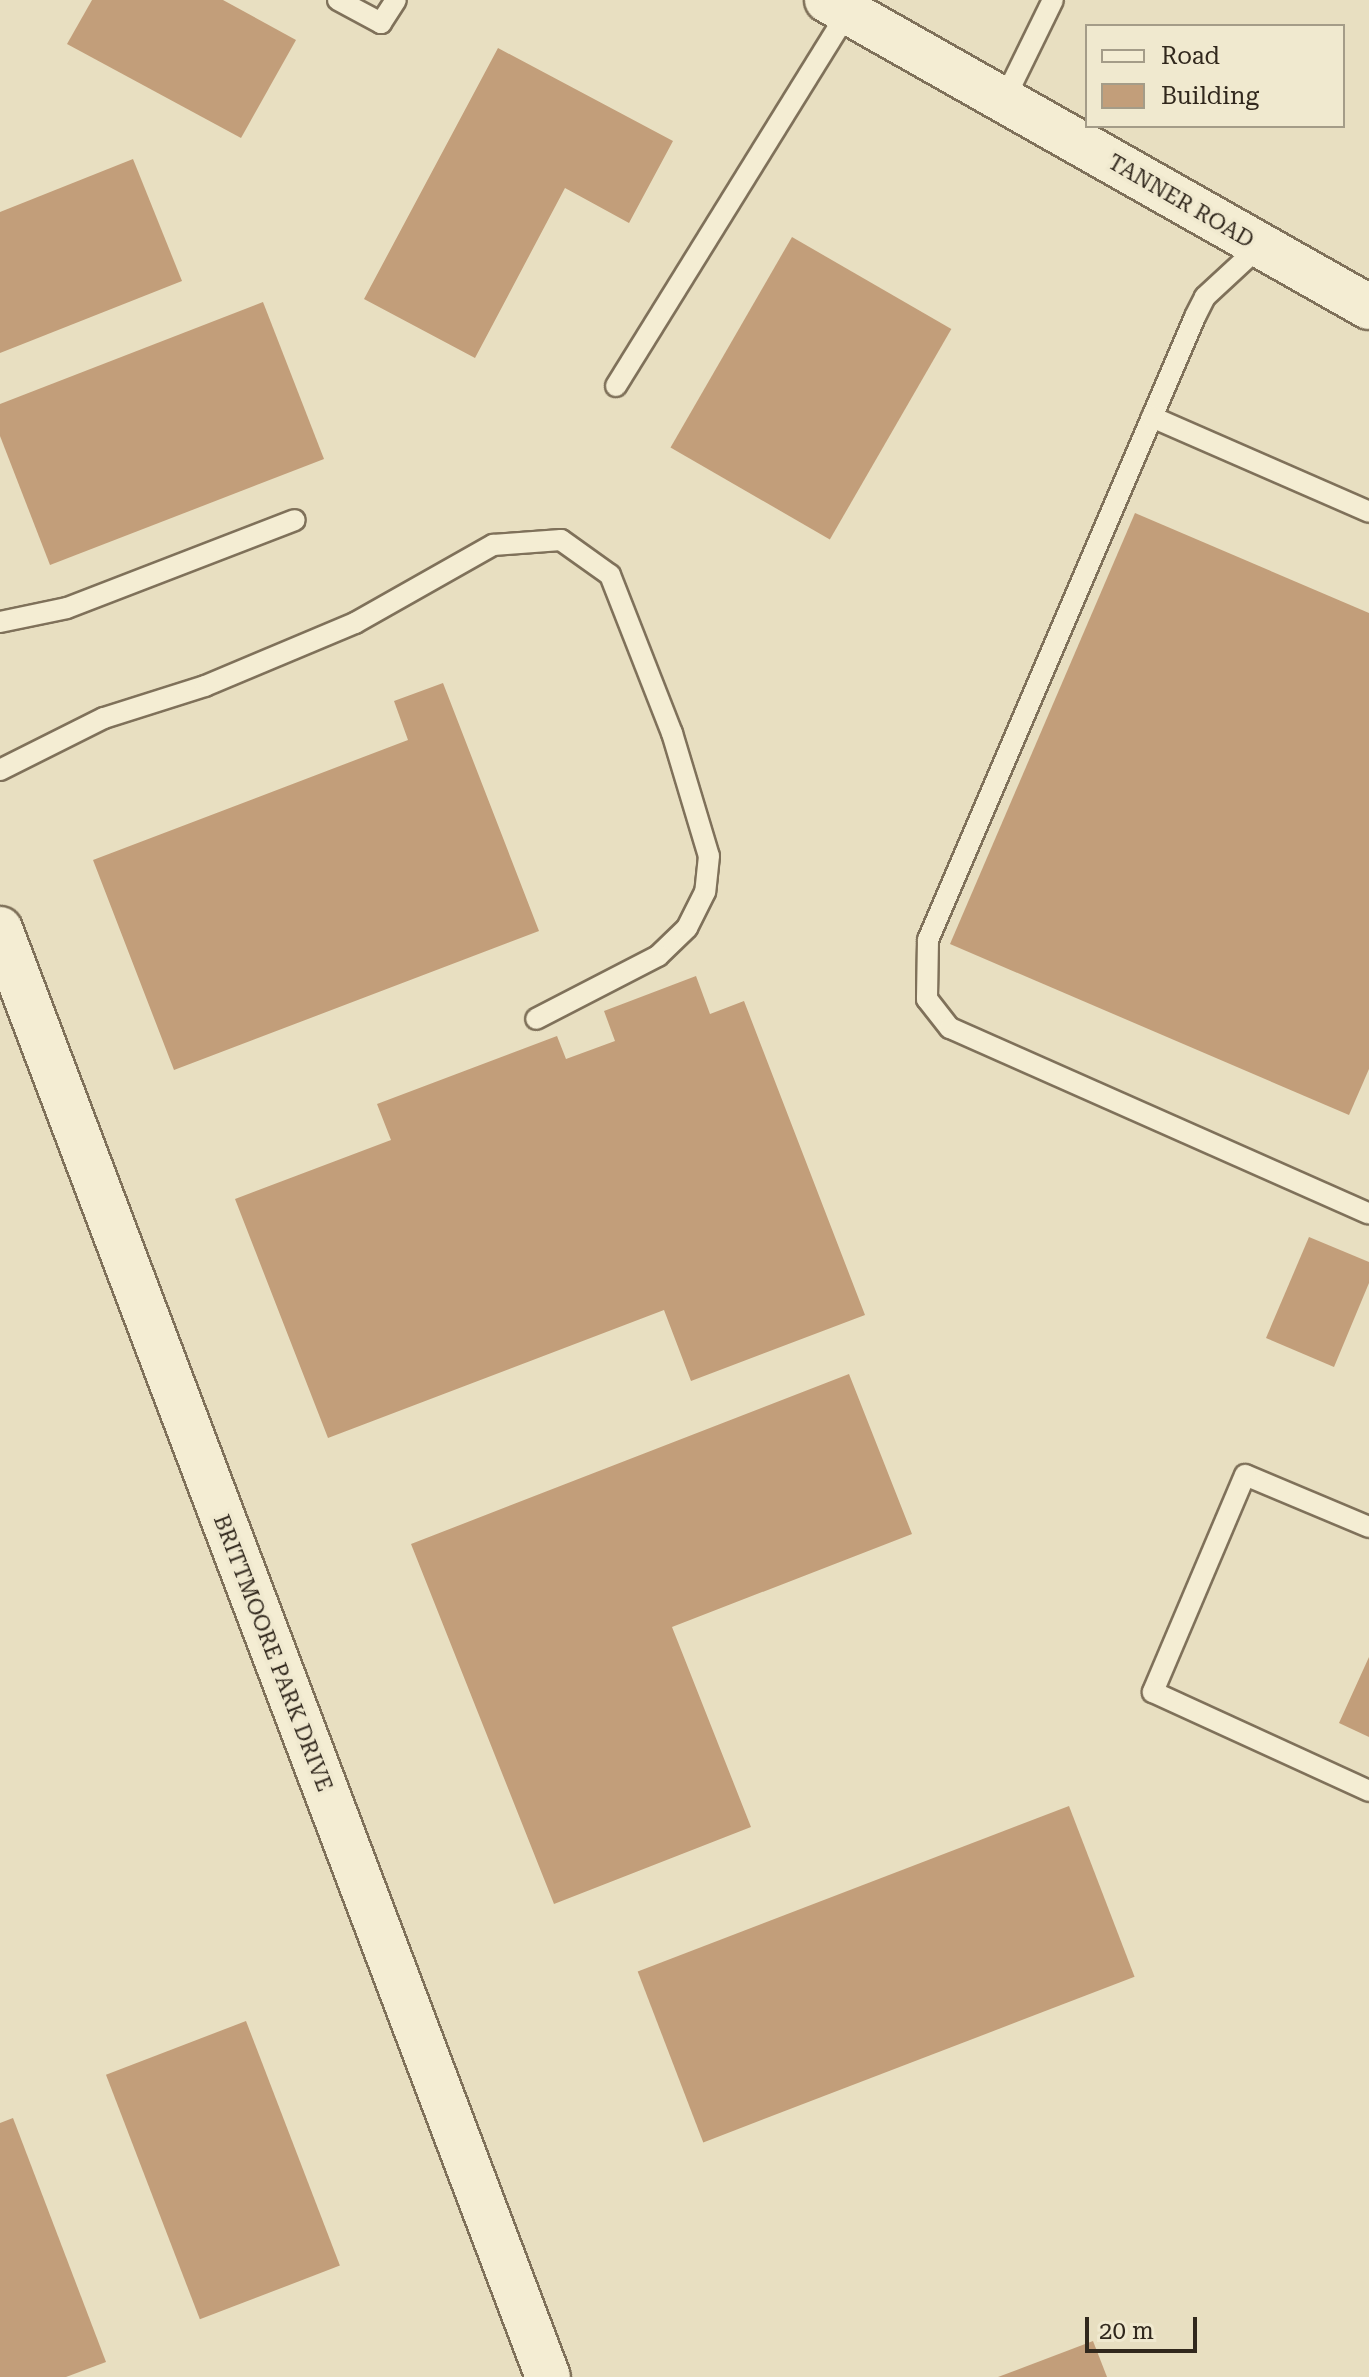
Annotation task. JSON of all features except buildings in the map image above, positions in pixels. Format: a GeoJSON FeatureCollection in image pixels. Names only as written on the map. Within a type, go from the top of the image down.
{"type":"FeatureCollection","features":[{"type":"Feature","properties":{"kind":"street","name":"TANNER ROAD"},"geometry":{"type":"LineString","coordinates":[[838,6],[1369,307]]}},
{"type":"Feature","properties":{"kind":"street","name":"BRITTMOORE PARK DRIVE"},"geometry":{"type":"LineString","coordinates":[[0,929],[548,2377]]}},
{"type":"Feature","properties":{"kind":"lane"},"geometry":{"type":"LineString","coordinates":[[338,0],[381,23],[396,0]]}},
{"type":"Feature","properties":{"kind":"lane"},"geometry":{"type":"LineString","coordinates":[[1004,100],[1053,0]]}},
{"type":"Feature","properties":{"kind":"lane"},"geometry":{"type":"LineString","coordinates":[[616,386],[838,6]]}},
{"type":"Feature","properties":{"kind":"lane"},"geometry":{"type":"LineString","coordinates":[[1260,246],[1205,297],[928,940],[927,999],[950,1028],[1369,1214]]}},
{"type":"Feature","properties":{"kind":"lane"},"geometry":{"type":"LineString","coordinates":[[1152,417],[1369,512]]}},
{"type":"Feature","properties":{"kind":"lane"},"geometry":{"type":"LineString","coordinates":[[2,617],[67,608],[295,520]]}},
{"type":"Feature","properties":{"kind":"lane"},"geometry":{"type":"LineString","coordinates":[[0,770],[104,718],[205,686],[355,623],[493,545],[561,540],[610,575],[667,718],[709,856],[705,892],[687,928],[658,956],[536,1019]]}},
{"type":"Feature","properties":{"kind":"lane"},"geometry":{"type":"LineString","coordinates":[[1369,1527],[1245,1475],[1153,1692],[1369,1791]]}}]}
